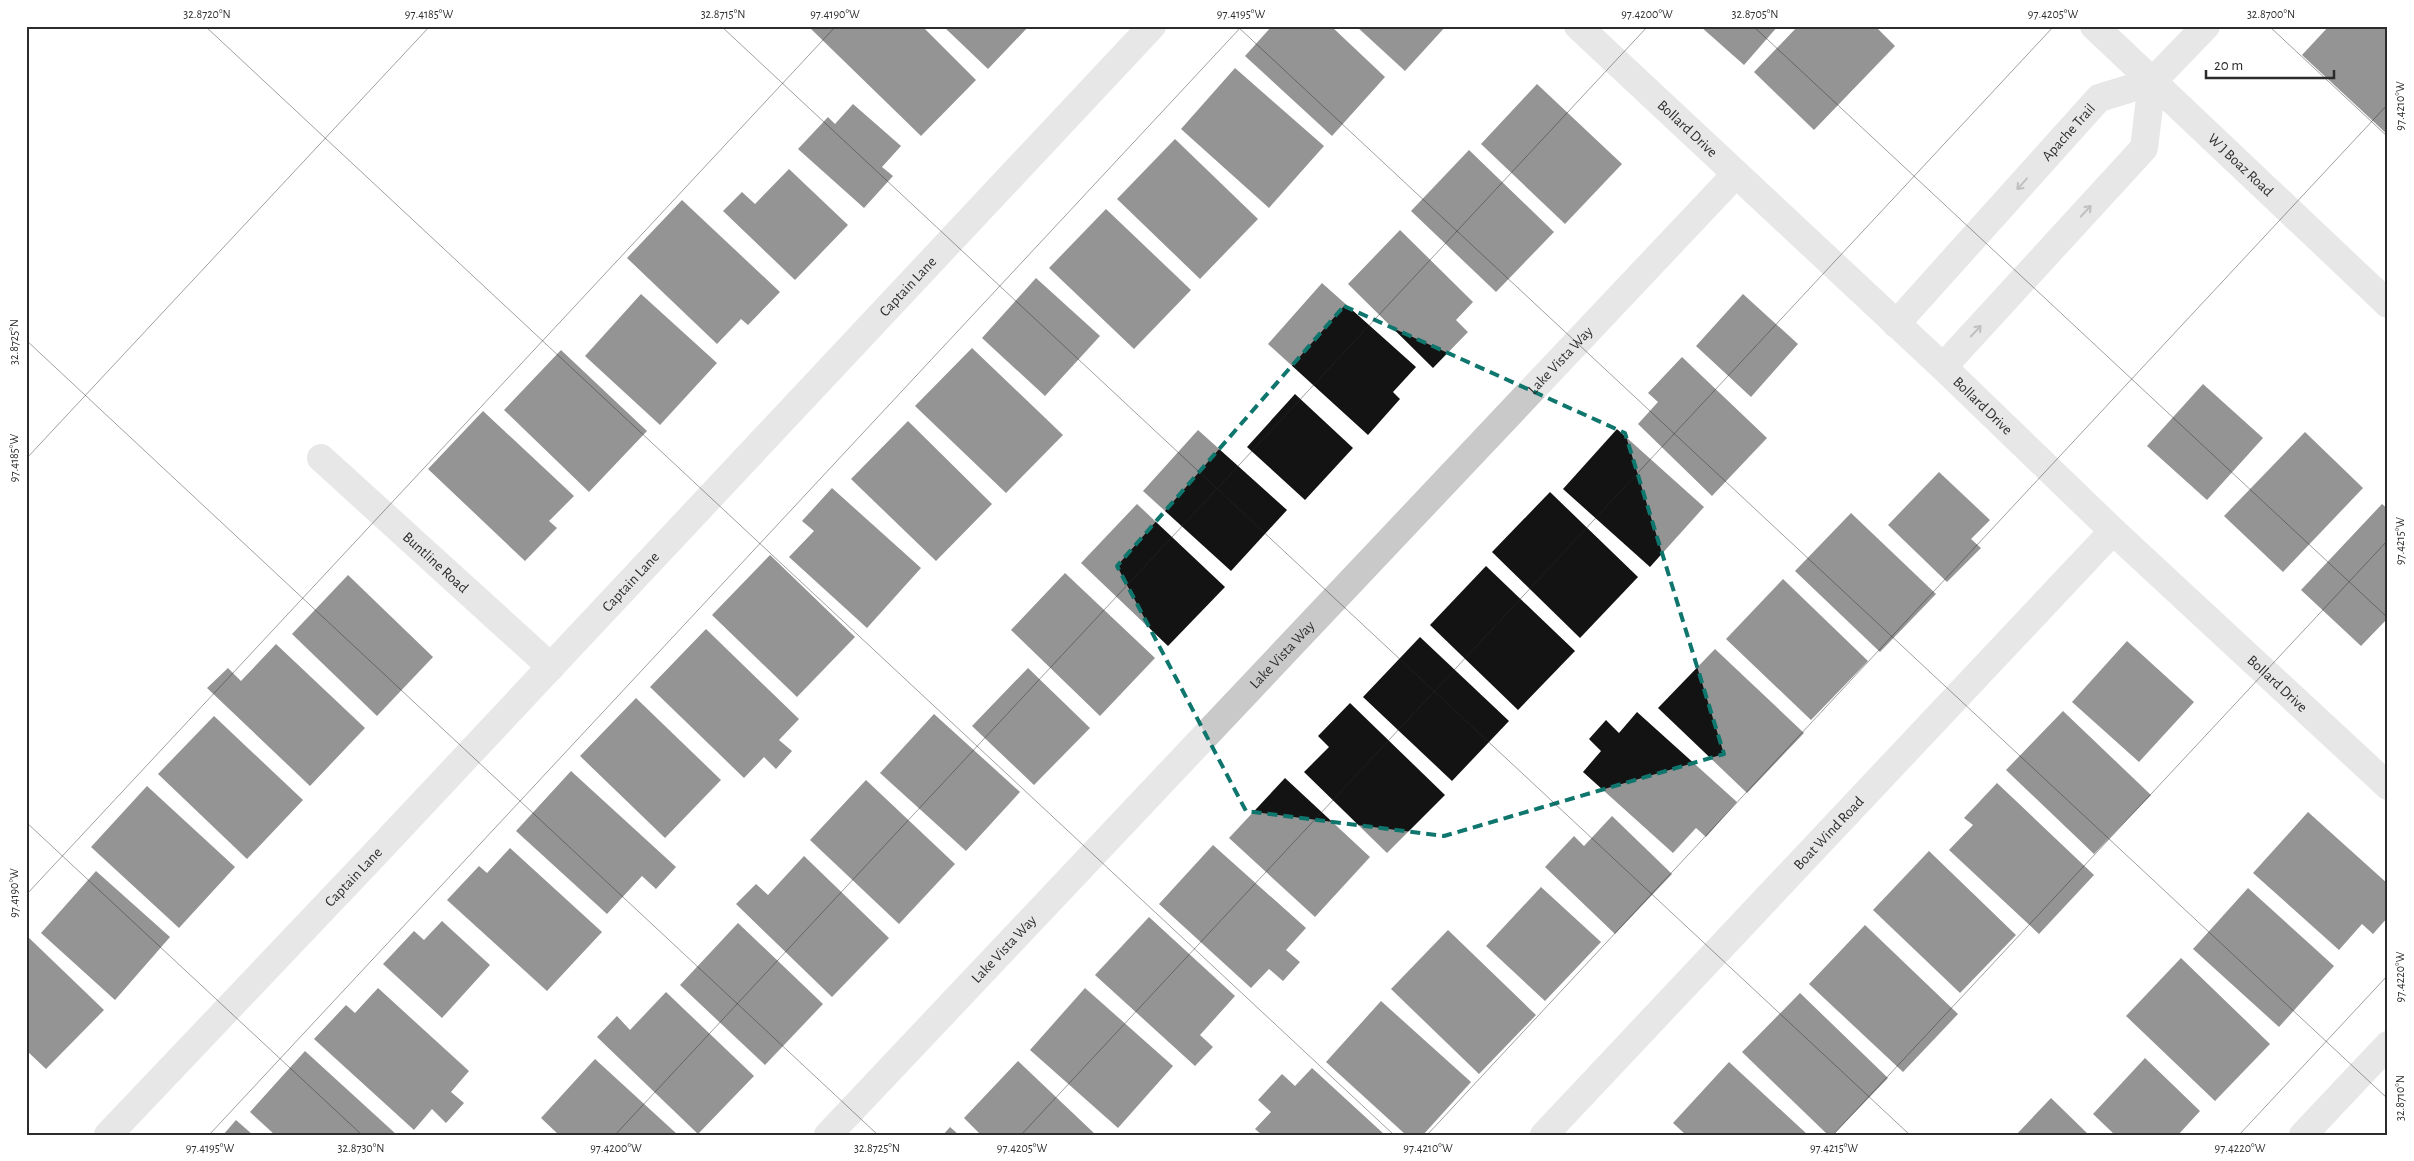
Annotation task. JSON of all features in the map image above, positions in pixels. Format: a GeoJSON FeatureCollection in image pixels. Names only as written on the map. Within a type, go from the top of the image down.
{"type":"FeatureCollection","features":[{"type":"Feature","properties":{"kind":"street","name":"Captain Lane"},"geometry":{"type":"LineString","coordinates":[[108,1135],[551,667],[1152,26]]}},
{"type":"Feature","properties":{"kind":"street","name":"Bollard Drive"},"geometry":{"type":"LineString","coordinates":[[1578,26],[1943,367],[2113,531],[2388,786]]}},
{"type":"Feature","properties":{"kind":"street","name":"W J Boaz Road"},"geometry":{"type":"LineString","coordinates":[[2094,26],[2388,304]]}},
{"type":"Feature","properties":{"kind":"street"},"geometry":{"type":"LineString","coordinates":[[1943,367],[2144,148],[2152,82],[2206,26]]}},
{"type":"Feature","properties":{"kind":"street","name":"Apache Trail"},"geometry":{"type":"LineString","coordinates":[[1896,324],[2099,98],[2152,82]]}},
{"type":"Feature","properties":{"kind":"street","name":"Lake Vista Way"},"geometry":{"type":"LineString","coordinates":[[828,1135],[1736,174]]}},
{"type":"Feature","properties":{"kind":"street","name":"Buntline Road"},"geometry":{"type":"LineString","coordinates":[[321,458],[551,667]]}},
{"type":"Feature","properties":{"kind":"street","name":"Boat Wind Road"},"geometry":{"type":"LineString","coordinates":[[1544,1135],[2113,531]]}},
{"type":"Feature","properties":{"kind":"street"},"geometry":{"type":"LineString","coordinates":[[2304,1135],[2388,1045]]}},
{"type":"Feature","properties":{"kind":"highlighted area"},"geometry":{"type":"Polygon","coordinates":[[[1344,306],[1625,433],[1724,754],[1444,836],[1246,811],[1117,566],[1344,306]]]}},
{"type":"Feature","properties":{"kind":"building"},"geometry":{"type":"Polygon","coordinates":[[[812,26],[922,26],[976,80],[921,136],[810,28],[812,26]]]}},
{"type":"Feature","properties":{"kind":"building"},"geometry":{"type":"Polygon","coordinates":[[[943,26],[1029,26],[988,69],[943,26]]]}},
{"type":"Feature","properties":{"kind":"building"},"geometry":{"type":"Polygon","coordinates":[[[1272,26],[1331,26],[1385,77],[1332,136],[1245,56],[1272,26]]]}},
{"type":"Feature","properties":{"kind":"building"},"geometry":{"type":"Polygon","coordinates":[[[1356,26],[1446,26],[1405,71],[1356,26]]]}},
{"type":"Feature","properties":{"kind":"building"},"geometry":{"type":"Polygon","coordinates":[[[1700,26],[1778,26],[1744,65],[1700,26]]]}},
{"type":"Feature","properties":{"kind":"building"},"geometry":{"type":"Polygon","coordinates":[[[1798,26],[1875,26],[1895,46],[1814,130],[1754,72],[1798,26]]]}},
{"type":"Feature","properties":{"kind":"building"},"geometry":{"type":"Polygon","coordinates":[[[2329,26],[2388,26],[2388,135],[2302,55],[2329,26]]]}},
{"type":"Feature","properties":{"kind":"building"},"geometry":{"type":"Polygon","coordinates":[[[1235,68],[1324,146],[1269,208],[1181,129],[1235,68]]]}},
{"type":"Feature","properties":{"kind":"building"},"geometry":{"type":"Polygon","coordinates":[[[1537,84],[1622,164],[1565,224],[1481,144],[1537,84]]]}},
{"type":"Feature","properties":{"kind":"building"},"geometry":{"type":"Polygon","coordinates":[[[853,104],[901,146],[882,167],[893,176],[864,208],[798,149],[828,117],[835,124],[853,104]]]}},
{"type":"Feature","properties":{"kind":"building"},"geometry":{"type":"Polygon","coordinates":[[[1175,139],[1258,219],[1200,279],[1117,199],[1175,139]]]}},
{"type":"Feature","properties":{"kind":"building"},"geometry":{"type":"Polygon","coordinates":[[[1469,150],[1554,232],[1496,292],[1411,211],[1469,150]]]}},
{"type":"Feature","properties":{"kind":"building"},"geometry":{"type":"Polygon","coordinates":[[[789,169],[848,225],[795,280],[723,211],[742,192],[755,204],[789,169]]]}},
{"type":"Feature","properties":{"kind":"building"},"geometry":{"type":"Polygon","coordinates":[[[682,200],[780,292],[748,325],[741,319],[717,344],[627,258],[682,200]]]}},
{"type":"Feature","properties":{"kind":"building"},"geometry":{"type":"Polygon","coordinates":[[[1106,209],[1191,290],[1134,349],[1049,268],[1106,209]]]}},
{"type":"Feature","properties":{"kind":"building"},"geometry":{"type":"Polygon","coordinates":[[[1400,230],[1473,302],[1456,320],[1468,332],[1433,368],[1348,284],[1400,230]]]}},
{"type":"Feature","properties":{"kind":"building"},"geometry":{"type":"Polygon","coordinates":[[[1036,278],[1100,336],[1045,396],[982,338],[1036,278]]]}},
{"type":"Feature","properties":{"kind":"building"},"geometry":{"type":"Polygon","coordinates":[[[1322,283],[1416,367],[1393,392],[1400,399],[1368,435],[1268,344],[1322,283]]]}},
{"type":"Feature","properties":{"kind":"building"},"geometry":{"type":"Polygon","coordinates":[[[641,294],[717,363],[660,425],[585,356],[641,294]]]}},
{"type":"Feature","properties":{"kind":"building"},"geometry":{"type":"Polygon","coordinates":[[[1743,294],[1798,344],[1751,397],[1696,346],[1743,294]]]}},
{"type":"Feature","properties":{"kind":"building"},"geometry":{"type":"Polygon","coordinates":[[[972,348],[1063,435],[1006,493],[915,406],[972,348]]]}},
{"type":"Feature","properties":{"kind":"building"},"geometry":{"type":"Polygon","coordinates":[[[561,350],[647,431],[589,492],[504,410],[561,350]]]}},
{"type":"Feature","properties":{"kind":"building"},"geometry":{"type":"Polygon","coordinates":[[[1682,357],[1767,438],[1712,496],[1638,424],[1658,402],[1648,393],[1682,357]]]}},
{"type":"Feature","properties":{"kind":"building"},"geometry":{"type":"Polygon","coordinates":[[[2203,384],[2263,438],[2207,500],[2147,446],[2203,384]]]}},
{"type":"Feature","properties":{"kind":"building"},"geometry":{"type":"Polygon","coordinates":[[[1295,394],[1353,448],[1305,500],[1247,447],[1295,394]]]}},
{"type":"Feature","properties":{"kind":"building"},"geometry":{"type":"Polygon","coordinates":[[[483,411],[574,496],[549,521],[557,528],[525,561],[428,469],[483,411]]]}},
{"type":"Feature","properties":{"kind":"building"},"geometry":{"type":"Polygon","coordinates":[[[908,421],[992,504],[936,561],[851,479],[908,421]]]}},
{"type":"Feature","properties":{"kind":"building"},"geometry":{"type":"Polygon","coordinates":[[[1617,429],[1704,507],[1650,567],[1563,489],[1617,429]]]}},
{"type":"Feature","properties":{"kind":"building"},"geometry":{"type":"Polygon","coordinates":[[[1198,430],[1287,510],[1231,571],[1143,491],[1198,430]]]}},
{"type":"Feature","properties":{"kind":"building"},"geometry":{"type":"Polygon","coordinates":[[[2305,432],[2363,488],[2283,572],[2224,516],[2305,432]]]}},
{"type":"Feature","properties":{"kind":"building"},"geometry":{"type":"Polygon","coordinates":[[[1939,472],[1990,520],[1971,539],[1981,548],[1947,582],[1888,525],[1939,472]]]}},
{"type":"Feature","properties":{"kind":"building"},"geometry":{"type":"Polygon","coordinates":[[[832,488],[921,568],[867,628],[789,557],[814,531],[802,521],[832,488]]]}},
{"type":"Feature","properties":{"kind":"building"},"geometry":{"type":"Polygon","coordinates":[[[1550,492],[1638,577],[1580,638],[1492,552],[1550,492]]]}},
{"type":"Feature","properties":{"kind":"building"},"geometry":{"type":"Polygon","coordinates":[[[1137,504],[1225,587],[1168,646],[1081,563],[1137,504]]]}},
{"type":"Feature","properties":{"kind":"building"},"geometry":{"type":"Polygon","coordinates":[[[2382,504],[2388,509],[2388,618],[2361,646],[2301,590],[2382,504]]]}},
{"type":"Feature","properties":{"kind":"building"},"geometry":{"type":"Polygon","coordinates":[[[1851,513],[1936,594],[1880,652],[1795,571],[1851,513]]]}},
{"type":"Feature","properties":{"kind":"building"},"geometry":{"type":"Polygon","coordinates":[[[770,555],[855,637],[797,697],[712,615],[770,555]]]}},
{"type":"Feature","properties":{"kind":"building"},"geometry":{"type":"Polygon","coordinates":[[[1486,566],[1575,651],[1518,710],[1430,625],[1486,566]]]}},
{"type":"Feature","properties":{"kind":"building"},"geometry":{"type":"Polygon","coordinates":[[[1065,573],[1155,658],[1100,716],[1011,630],[1065,573]]]}},
{"type":"Feature","properties":{"kind":"building"},"geometry":{"type":"Polygon","coordinates":[[[348,575],[433,657],[377,716],[292,634],[348,575]]]}},
{"type":"Feature","properties":{"kind":"building"},"geometry":{"type":"Polygon","coordinates":[[[1783,579],[1868,661],[1811,720],[1726,639],[1783,579]]]}},
{"type":"Feature","properties":{"kind":"building"},"geometry":{"type":"Polygon","coordinates":[[[706,629],[799,719],[779,740],[792,751],[776,769],[764,757],[744,778],[650,687],[706,629]]]}},
{"type":"Feature","properties":{"kind":"building"},"geometry":{"type":"Polygon","coordinates":[[[1420,637],[1509,721],[1452,781],[1363,697],[1420,637]]]}},
{"type":"Feature","properties":{"kind":"building"},"geometry":{"type":"Polygon","coordinates":[[[2127,641],[2194,702],[2139,762],[2072,702],[2127,641]]]}},
{"type":"Feature","properties":{"kind":"building"},"geometry":{"type":"Polygon","coordinates":[[[276,644],[365,728],[310,786],[207,688],[228,668],[241,681],[276,644]]]}},
{"type":"Feature","properties":{"kind":"building"},"geometry":{"type":"Polygon","coordinates":[[[1715,649],[1804,733],[1747,793],[1658,708],[1715,649]]]}},
{"type":"Feature","properties":{"kind":"building"},"geometry":{"type":"Polygon","coordinates":[[[1028,668],[1090,728],[1034,785],[972,726],[1028,668]]]}},
{"type":"Feature","properties":{"kind":"building"},"geometry":{"type":"Polygon","coordinates":[[[636,698],[721,780],[665,838],[580,756],[636,698]]]}},
{"type":"Feature","properties":{"kind":"building"},"geometry":{"type":"Polygon","coordinates":[[[1350,703],[1445,795],[1387,853],[1304,772],[1329,747],[1318,736],[1350,703]]]}},
{"type":"Feature","properties":{"kind":"building"},"geometry":{"type":"Polygon","coordinates":[[[2063,711],[2151,795],[2094,854],[2006,770],[2063,711]]]}},
{"type":"Feature","properties":{"kind":"building"},"geometry":{"type":"Polygon","coordinates":[[[1637,712],[1737,802],[1706,837],[1696,828],[1673,853],[1583,772],[1601,751],[1589,739],[1606,720],[1619,733],[1637,712]]]}},
{"type":"Feature","properties":{"kind":"building"},"geometry":{"type":"Polygon","coordinates":[[[934,714],[1020,792],[966,851],[880,773],[934,714]]]}},
{"type":"Feature","properties":{"kind":"building"},"geometry":{"type":"Polygon","coordinates":[[[214,716],[303,800],[247,859],[158,774],[214,716]]]}},
{"type":"Feature","properties":{"kind":"building"},"geometry":{"type":"Polygon","coordinates":[[[571,771],[676,867],[656,889],[642,876],[607,914],[516,831],[571,771]]]}},
{"type":"Feature","properties":{"kind":"building"},"geometry":{"type":"Polygon","coordinates":[[[1285,778],[1370,857],[1315,917],[1229,838],[1285,778]]]}},
{"type":"Feature","properties":{"kind":"building"},"geometry":{"type":"Polygon","coordinates":[[[866,780],[955,864],[899,924],[810,840],[866,780]]]}},
{"type":"Feature","properties":{"kind":"building"},"geometry":{"type":"Polygon","coordinates":[[[1997,783],[2094,875],[2039,934],[1949,850],[1973,825],[1964,818],[1997,783]]]}},
{"type":"Feature","properties":{"kind":"building"},"geometry":{"type":"Polygon","coordinates":[[[147,786],[235,867],[179,928],[91,847],[147,786]]]}},
{"type":"Feature","properties":{"kind":"building"},"geometry":{"type":"Polygon","coordinates":[[[2308,812],[2388,884],[2388,917],[2373,934],[2362,924],[2339,950],[2253,873],[2308,812]]]}},
{"type":"Feature","properties":{"kind":"building"},"geometry":{"type":"Polygon","coordinates":[[[1612,816],[1672,874],[1615,934],[1545,867],[1574,836],[1584,846],[1612,816]]]}},
{"type":"Feature","properties":{"kind":"building"},"geometry":{"type":"Polygon","coordinates":[[[1213,845],[1306,928],[1286,950],[1300,962],[1283,981],[1269,969],[1251,988],[1159,904],[1213,845]]]}},
{"type":"Feature","properties":{"kind":"building"},"geometry":{"type":"Polygon","coordinates":[[[510,848],[602,932],[547,991],[447,900],[479,866],[487,873],[510,848]]]}},
{"type":"Feature","properties":{"kind":"building"},"geometry":{"type":"Polygon","coordinates":[[[1929,851],[2016,935],[1960,993],[1873,910],[1929,851]]]}},
{"type":"Feature","properties":{"kind":"building"},"geometry":{"type":"Polygon","coordinates":[[[804,856],[889,938],[832,997],[736,904],[756,884],[768,895],[804,856]]]}},
{"type":"Feature","properties":{"kind":"building"},"geometry":{"type":"Polygon","coordinates":[[[96,871],[170,937],[115,1000],[41,933],[96,871]]]}},
{"type":"Feature","properties":{"kind":"building"},"geometry":{"type":"Polygon","coordinates":[[[1541,887],[1601,942],[1545,1001],[1486,946],[1541,887]]]}},
{"type":"Feature","properties":{"kind":"building"},"geometry":{"type":"Polygon","coordinates":[[[2248,888],[2334,966],[2279,1027],[2193,949],[2248,888]]]}},
{"type":"Feature","properties":{"kind":"building"},"geometry":{"type":"Polygon","coordinates":[[[1149,917],[1235,996],[1200,1035],[1213,1047],[1195,1066],[1095,975],[1149,917]]]}},
{"type":"Feature","properties":{"kind":"building"},"geometry":{"type":"Polygon","coordinates":[[[442,921],[490,965],[442,1018],[383,964],[414,931],[424,940],[442,921]]]}},
{"type":"Feature","properties":{"kind":"building"},"geometry":{"type":"Polygon","coordinates":[[[738,923],[823,1004],[765,1065],[680,985],[738,923]]]}},
{"type":"Feature","properties":{"kind":"building"},"geometry":{"type":"Polygon","coordinates":[[[1865,925],[1958,1014],[1903,1072],[1809,984],[1865,925]]]}},
{"type":"Feature","properties":{"kind":"building"},"geometry":{"type":"Polygon","coordinates":[[[1448,930],[1536,1015],[1479,1074],[1391,989],[1448,930]]]}},
{"type":"Feature","properties":{"kind":"building"},"geometry":{"type":"Polygon","coordinates":[[[26,935],[104,1010],[46,1069],[26,1050],[26,935]]]}},
{"type":"Feature","properties":{"kind":"building"},"geometry":{"type":"Polygon","coordinates":[[[2181,958],[2270,1044],[2215,1101],[2126,1016],[2181,958]]]}},
{"type":"Feature","properties":{"kind":"building"},"geometry":{"type":"Polygon","coordinates":[[[378,988],[469,1071],[451,1092],[464,1103],[446,1123],[432,1109],[414,1130],[314,1039],[346,1005],[355,1013],[378,988]]]}},
{"type":"Feature","properties":{"kind":"building"},"geometry":{"type":"Polygon","coordinates":[[[1085,988],[1173,1066],[1118,1128],[1030,1050],[1085,988]]]}},
{"type":"Feature","properties":{"kind":"building"},"geometry":{"type":"Polygon","coordinates":[[[666,992],[754,1076],[698,1134],[597,1037],[617,1016],[630,1030],[666,992]]]}},
{"type":"Feature","properties":{"kind":"building"},"geometry":{"type":"Polygon","coordinates":[[[1800,993],[1888,1078],[1833,1135],[1828,1135],[1742,1052],[1800,993]]]}},
{"type":"Feature","properties":{"kind":"building"},"geometry":{"type":"Polygon","coordinates":[[[1381,1001],[1471,1082],[1423,1135],[1406,1135],[1326,1062],[1381,1001]]]}},
{"type":"Feature","properties":{"kind":"building"},"geometry":{"type":"Polygon","coordinates":[[[305,1051],[397,1135],[275,1135],[250,1112],[305,1051]]]}},
{"type":"Feature","properties":{"kind":"building"},"geometry":{"type":"Polygon","coordinates":[[[2145,1058],[2200,1111],[2178,1135],[2115,1135],[2093,1114],[2145,1058]]]}},
{"type":"Feature","properties":{"kind":"building"},"geometry":{"type":"Polygon","coordinates":[[[595,1059],[678,1135],[559,1135],[541,1118],[595,1059]]]}},
{"type":"Feature","properties":{"kind":"building"},"geometry":{"type":"Polygon","coordinates":[[[1018,1061],[1096,1135],[981,1135],[964,1118],[1018,1061]]]}},
{"type":"Feature","properties":{"kind":"building"},"geometry":{"type":"Polygon","coordinates":[[[1729,1062],[1808,1135],[1686,1135],[1673,1123],[1729,1062]]]}},
{"type":"Feature","properties":{"kind":"building"},"geometry":{"type":"Polygon","coordinates":[[[1312,1068],[1385,1135],[1262,1135],[1255,1129],[1271,1112],[1258,1100],[1282,1074],[1295,1086],[1312,1068]]]}},
{"type":"Feature","properties":{"kind":"building"},"geometry":{"type":"Polygon","coordinates":[[[2051,1098],[2089,1135],[2016,1135],[2051,1098]]]}},
{"type":"Feature","properties":{"kind":"building"},"geometry":{"type":"Polygon","coordinates":[[[236,1120],[253,1135],[223,1135],[236,1120]]]}},
{"type":"Feature","properties":{"kind":"building"},"geometry":{"type":"Polygon","coordinates":[[[950,1127],[959,1135],[943,1135],[950,1127]]]}}]}
